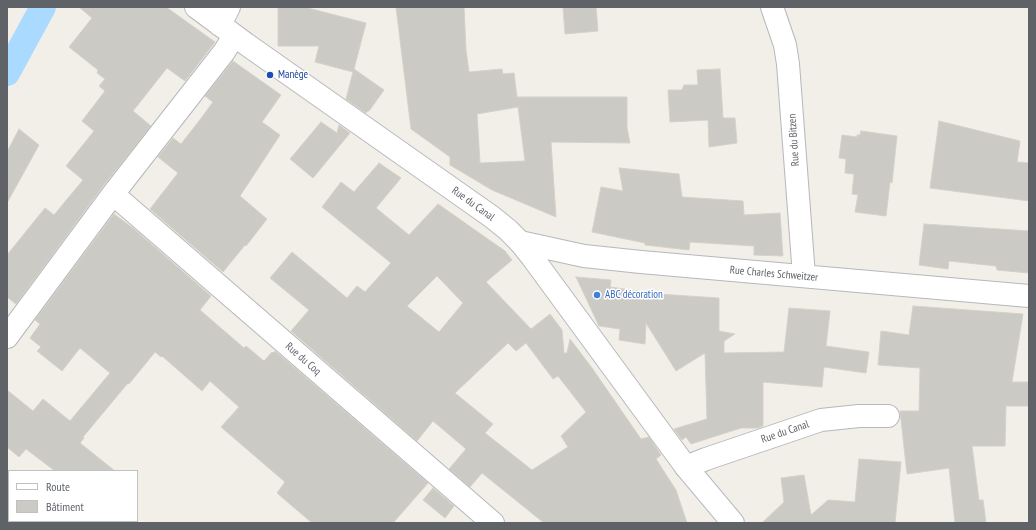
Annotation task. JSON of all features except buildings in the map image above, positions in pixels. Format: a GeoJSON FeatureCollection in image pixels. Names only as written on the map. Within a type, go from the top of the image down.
{"type":"FeatureCollection","features":[{"type":"Feature","properties":{"kind":"street","name":"Rue du Canal"},"geometry":{"type":"LineString","coordinates":[[196,7],[228,23],[492,217],[520,242],[686,467],[732,523]]}},
{"type":"Feature","properties":{"kind":"street","name":"Rue du Bitzen"},"geometry":{"type":"LineString","coordinates":[[772,7],[785,44],[788,64],[804,276]]}},
{"type":"Feature","properties":{"kind":"street"},"geometry":{"type":"LineString","coordinates":[[7,337],[113,194],[224,52],[228,23]]}},
{"type":"Feature","properties":{"kind":"street","name":"Rue du Coq"},"geometry":{"type":"LineString","coordinates":[[113,194],[493,523]]}},
{"type":"Feature","properties":{"kind":"street","name":"Rue Charles Schweitzer"},"geometry":{"type":"LineString","coordinates":[[520,242],[584,256],[1029,296]]}},
{"type":"Feature","properties":{"kind":"street","name":"Rue du Canal"},"geometry":{"type":"LineString","coordinates":[[686,467],[821,420],[859,416],[888,416]]}},
{"type":"Feature","properties":{"kind":"waterway"},"geometry":{"type":"LineString","coordinates":[[7,73],[43,7]]}},
{"type":"Feature","properties":{"kind":"place","name":"Manège"},"geometry":{"type":"Point","coordinates":[270,75]}},
{"type":"Feature","properties":{"kind":"place","name":"ABC décoration"},"geometry":{"type":"Point","coordinates":[597,295]}}]}
